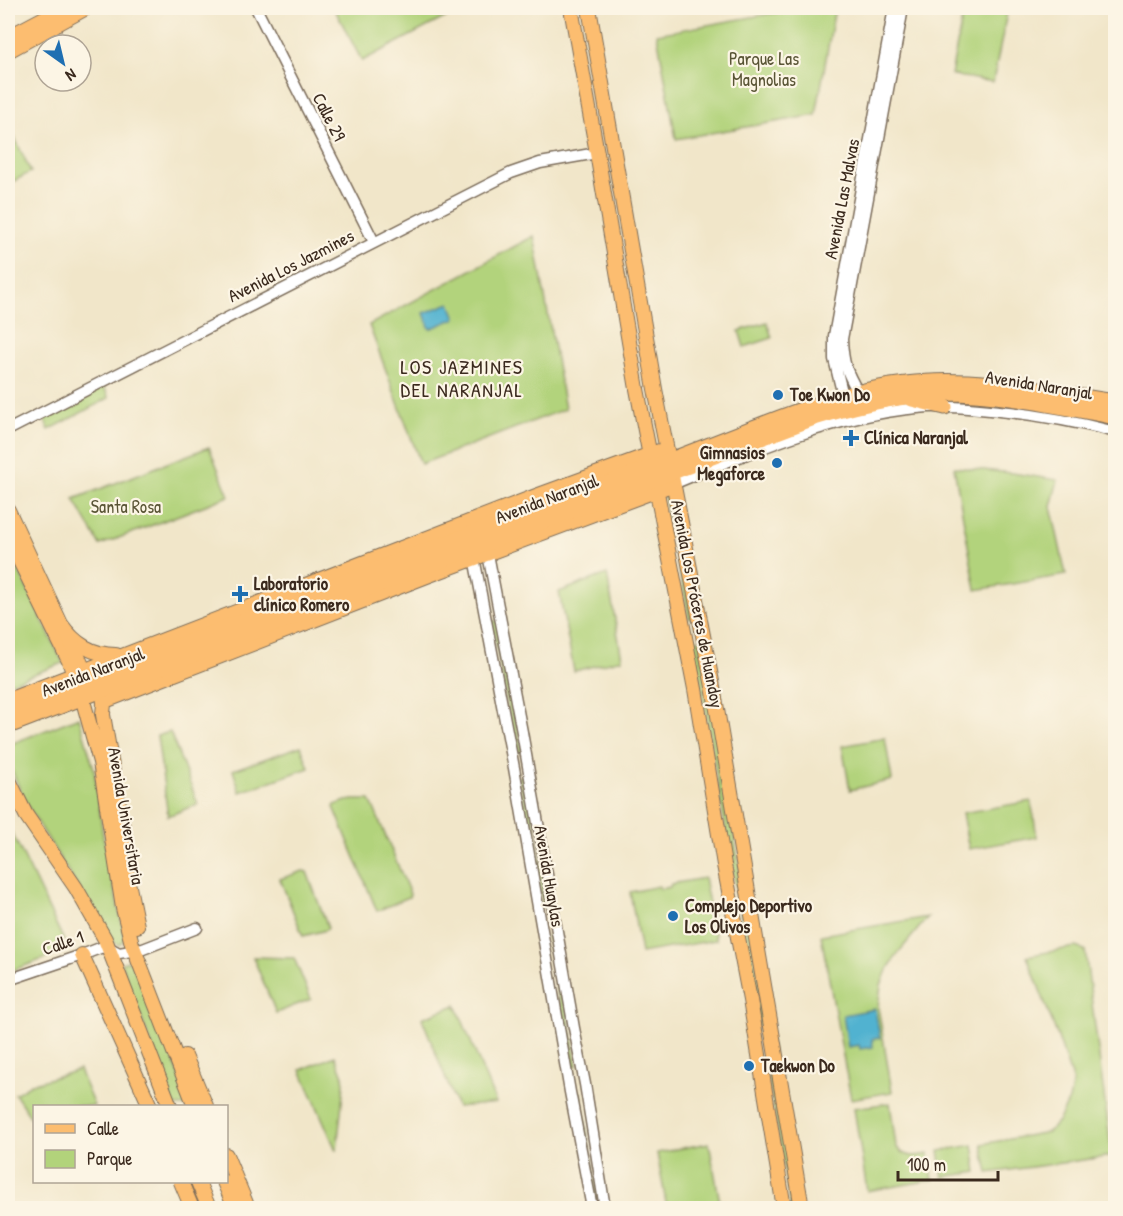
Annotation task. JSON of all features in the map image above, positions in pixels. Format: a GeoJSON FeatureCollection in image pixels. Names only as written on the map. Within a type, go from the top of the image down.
{"type":"FeatureCollection","features":[{"type":"Feature","properties":{"kind":"highway","name":"Avenida Naranjal"},"geometry":{"type":"LineString","coordinates":[[670,466],[792,413],[851,394],[909,383],[952,381],[1007,386],[1116,402]]}},
{"type":"Feature","properties":{"kind":"highway","name":"Avenida Naranjal"},"geometry":{"type":"LineString","coordinates":[[8,712],[88,685],[324,589],[670,466],[869,402],[938,393],[980,395],[1043,403],[1116,417]]}},
{"type":"Feature","properties":{"kind":"highway"},"geometry":{"type":"LineString","coordinates":[[903,397],[945,407]]}},
{"type":"Feature","properties":{"kind":"highway","name":"Avenida Naranjal"},"geometry":{"type":"LineString","coordinates":[[8,726],[88,685],[127,687],[478,554],[654,472]]}},
{"type":"Feature","properties":{"kind":"highway"},"geometry":{"type":"LineString","coordinates":[[68,634],[88,685]]}},
{"type":"Feature","properties":{"kind":"main road"},"geometry":{"type":"LineString","coordinates":[[8,37],[63,8]]}},
{"type":"Feature","properties":{"kind":"main road"},"geometry":{"type":"LineString","coordinates":[[8,51],[86,8]]}},
{"type":"Feature","properties":{"kind":"main road","name":"Avenida Los Próceres de Huandoy"},"geometry":{"type":"LineString","coordinates":[[570,8],[638,389],[684,624],[724,865],[759,1051],[784,1209]]}},
{"type":"Feature","properties":{"kind":"main road","name":"Avenida Los Próceres de Huandoy"},"geometry":{"type":"LineString","coordinates":[[589,8],[670,466],[701,621],[802,1209]]}},
{"type":"Feature","properties":{"kind":"main road","name":"Avenida Naranjal"},"geometry":{"type":"LineString","coordinates":[[8,700],[88,685],[121,656],[536,496],[654,472],[670,466]]}},
{"type":"Feature","properties":{"kind":"main road","name":"Avenida Universitaria"},"geometry":{"type":"LineString","coordinates":[[8,510],[10,531],[88,685],[103,709],[124,834],[128,882],[139,950],[205,1105]]}},
{"type":"Feature","properties":{"kind":"main road","name":"Avenida Universitaria"},"geometry":{"type":"LineString","coordinates":[[10,531],[68,634],[87,649],[121,656]]}},
{"type":"Feature","properties":{"kind":"main road"},"geometry":{"type":"LineString","coordinates":[[684,624],[701,621]]}},
{"type":"Feature","properties":{"kind":"main road","name":"Avenida Universitaria"},"geometry":{"type":"LineString","coordinates":[[88,685],[123,908],[194,1105]]}},
{"type":"Feature","properties":{"kind":"main road"},"geometry":{"type":"LineString","coordinates":[[8,778],[23,810],[76,888],[108,946],[169,1105]]}},
{"type":"Feature","properties":{"kind":"main road"},"geometry":{"type":"LineString","coordinates":[[82,955],[149,1105]]}},
{"type":"Feature","properties":{"kind":"main road"},"geometry":{"type":"LineString","coordinates":[[228,1163],[236,1197]]}},
{"type":"Feature","properties":{"kind":"main road"},"geometry":{"type":"LineString","coordinates":[[181,1183],[192,1209]]}},
{"type":"Feature","properties":{"kind":"main road"},"geometry":{"type":"LineString","coordinates":[[199,1183],[211,1209],[220,1201],[236,1197]]}},
{"type":"Feature","properties":{"kind":"main road"},"geometry":{"type":"LineString","coordinates":[[200,1183],[236,1197]]}},
{"type":"Feature","properties":{"kind":"street","name":"Calle 29"},"geometry":{"type":"LineString","coordinates":[[256,8],[374,242]]}},
{"type":"Feature","properties":{"kind":"street","name":"Avenida Las Malvas"},"geometry":{"type":"LineString","coordinates":[[851,394],[834,359],[834,336],[894,8]]}},
{"type":"Feature","properties":{"kind":"street","name":"Avenida Las Malvas"},"geometry":{"type":"LineString","coordinates":[[851,394],[849,375],[843,359],[842,339],[903,8]]}},
{"type":"Feature","properties":{"kind":"street","name":"Avenida Los Jazmines"},"geometry":{"type":"LineString","coordinates":[[8,430],[511,173],[540,163],[597,153]]}},
{"type":"Feature","properties":{"kind":"street","name":"Avenida Naranjal"},"geometry":{"type":"LineString","coordinates":[[670,466],[731,461],[830,425],[886,412],[918,408],[976,408],[1043,416],[1116,432]]}},
{"type":"Feature","properties":{"kind":"street","name":"Avenida Huaylas"},"geometry":{"type":"LineString","coordinates":[[478,554],[592,1209]]}},
{"type":"Feature","properties":{"kind":"street","name":"Avenida Huaylas"},"geometry":{"type":"LineString","coordinates":[[478,554],[522,732],[585,1084],[604,1209]]}},
{"type":"Feature","properties":{"kind":"street"},"geometry":{"type":"LineString","coordinates":[[139,950],[197,928]]}},
{"type":"Feature","properties":{"kind":"street","name":"Calle 1"},"geometry":{"type":"LineString","coordinates":[[8,980],[108,946],[119,953],[139,950]]}},
{"type":"Feature","properties":{"kind":"green space"},"geometry":{"type":"Polygon","coordinates":[[[334,8],[455,8],[456,14],[362,61],[334,8]]]}},
{"type":"Feature","properties":{"kind":"green space","name":"Parque Las Magnolias"},"geometry":{"type":"Polygon","coordinates":[[[802,8],[835,8],[816,115],[676,139],[657,34],[802,8]]]}},
{"type":"Feature","properties":{"kind":"green space"},"geometry":{"type":"Polygon","coordinates":[[[964,8],[1008,8],[993,82],[951,75],[964,8]]]}},
{"type":"Feature","properties":{"kind":"green space"},"geometry":{"type":"Polygon","coordinates":[[[8,124],[31,172],[8,184],[8,124]]]}},
{"type":"Feature","properties":{"kind":"green space"},"geometry":{"type":"Polygon","coordinates":[[[534,236],[565,409],[421,464],[369,325],[534,236]]]}},
{"type":"Feature","properties":{"kind":"green space"},"geometry":{"type":"Polygon","coordinates":[[[767,322],[772,338],[744,347],[739,331],[767,322]]]}},
{"type":"Feature","properties":{"kind":"green space"},"geometry":{"type":"Polygon","coordinates":[[[103,385],[109,398],[49,430],[44,418],[103,385]]]}},
{"type":"Feature","properties":{"kind":"green space","name":"Santa Rosa"},"geometry":{"type":"Polygon","coordinates":[[[209,447],[229,496],[100,545],[74,499],[209,447]]]}},
{"type":"Feature","properties":{"kind":"green space"},"geometry":{"type":"Polygon","coordinates":[[[954,467],[1058,480],[1051,506],[1066,575],[976,590],[954,467]]]}},
{"type":"Feature","properties":{"kind":"green space"},"geometry":{"type":"Polygon","coordinates":[[[669,491],[695,617],[689,618],[664,493],[669,491]]]}},
{"type":"Feature","properties":{"kind":"green space"},"geometry":{"type":"Polygon","coordinates":[[[8,549],[63,663],[8,684],[8,549]]]}},
{"type":"Feature","properties":{"kind":"green space"},"geometry":{"type":"Polygon","coordinates":[[[607,574],[622,659],[574,671],[559,592],[607,574]]]}},
{"type":"Feature","properties":{"kind":"green space"},"geometry":{"type":"Polygon","coordinates":[[[499,620],[522,752],[516,752],[492,622],[499,620]]]}},
{"type":"Feature","properties":{"kind":"green space"},"geometry":{"type":"Polygon","coordinates":[[[693,640],[700,640],[799,1208],[791,1208],[693,640]]]}},
{"type":"Feature","properties":{"kind":"green space"},"geometry":{"type":"Polygon","coordinates":[[[79,717],[94,769],[103,836],[125,939],[119,945],[111,941],[27,805],[8,762],[8,745],[79,717]]]}},
{"type":"Feature","properties":{"kind":"green space"},"geometry":{"type":"Polygon","coordinates":[[[170,732],[198,804],[168,816],[157,736],[170,732]]]}},
{"type":"Feature","properties":{"kind":"green space"},"geometry":{"type":"Polygon","coordinates":[[[885,738],[892,780],[850,790],[842,746],[885,738]]]}},
{"type":"Feature","properties":{"kind":"green space"},"geometry":{"type":"Polygon","coordinates":[[[301,746],[309,768],[240,792],[233,770],[301,746]]]}},
{"type":"Feature","properties":{"kind":"green space"},"geometry":{"type":"Polygon","coordinates":[[[526,775],[549,907],[543,907],[519,777],[526,775]]]}},
{"type":"Feature","properties":{"kind":"green space"},"geometry":{"type":"Polygon","coordinates":[[[354,800],[370,800],[410,894],[409,897],[377,911],[334,807],[354,800]]]}},
{"type":"Feature","properties":{"kind":"green space"},"geometry":{"type":"Polygon","coordinates":[[[1031,801],[1037,837],[969,849],[962,813],[1031,801]]]}},
{"type":"Feature","properties":{"kind":"green space"},"geometry":{"type":"Polygon","coordinates":[[[8,826],[66,945],[63,952],[8,972],[8,826]]]}},
{"type":"Feature","properties":{"kind":"green space"},"geometry":{"type":"Polygon","coordinates":[[[303,871],[307,872],[328,928],[303,936],[280,879],[303,871]]]}},
{"type":"Feature","properties":{"kind":"green space","name":"Complejo Deportivo Los Olivos"},"geometry":{"type":"Polygon","coordinates":[[[704,878],[716,940],[641,953],[630,892],[659,886],[660,889],[670,887],[671,884],[704,878]]]}},
{"type":"Feature","properties":{"kind":"green space"},"geometry":{"type":"Polygon","coordinates":[[[928,917],[899,952],[887,970],[881,985],[878,1007],[892,1092],[851,1099],[821,935],[928,917]]]}},
{"type":"Feature","properties":{"kind":"green space"},"geometry":{"type":"Polygon","coordinates":[[[554,935],[577,1066],[572,1067],[547,936],[554,935]]]}},
{"type":"Feature","properties":{"kind":"green space"},"geometry":{"type":"Polygon","coordinates":[[[1075,947],[1085,950],[1112,1156],[988,1173],[982,1144],[1048,1132],[1059,1120],[1069,1100],[1073,1082],[1027,956],[1075,947]]]}},
{"type":"Feature","properties":{"kind":"green space"},"geometry":{"type":"Polygon","coordinates":[[[253,957],[294,958],[311,999],[276,1013],[253,957]]]}},
{"type":"Feature","properties":{"kind":"green space"},"geometry":{"type":"Polygon","coordinates":[[[134,959],[191,1105],[174,1105],[121,963],[134,959]]]}},
{"type":"Feature","properties":{"kind":"green space"},"geometry":{"type":"Polygon","coordinates":[[[456,1005],[496,1103],[457,1107],[422,1018],[456,1005]]]}},
{"type":"Feature","properties":{"kind":"green space"},"geometry":{"type":"Polygon","coordinates":[[[335,1056],[344,1084],[336,1150],[301,1070],[335,1056]]]}},
{"type":"Feature","properties":{"kind":"green space"},"geometry":{"type":"Polygon","coordinates":[[[79,1070],[94,1105],[33,1105],[33,1121],[15,1094],[31,1084],[79,1070]]]}},
{"type":"Feature","properties":{"kind":"green space"},"geometry":{"type":"Polygon","coordinates":[[[580,1092],[601,1208],[595,1208],[573,1093],[580,1092]]]}},
{"type":"Feature","properties":{"kind":"green space"},"geometry":{"type":"Polygon","coordinates":[[[890,1103],[896,1146],[907,1155],[929,1154],[933,1180],[867,1191],[854,1108],[890,1103]]]}},
{"type":"Feature","properties":{"kind":"green space"},"geometry":{"type":"Polygon","coordinates":[[[709,1143],[721,1208],[667,1208],[657,1153],[709,1143]]]}},
{"type":"Feature","properties":{"kind":"green space"},"geometry":{"type":"Polygon","coordinates":[[[973,1145],[977,1172],[943,1177],[939,1151],[973,1145]]]}},
{"type":"Feature","properties":{"kind":"water"},"geometry":{"type":"Polygon","coordinates":[[[450,303],[456,318],[430,329],[424,313],[450,303]]]}},
{"type":"Feature","properties":{"kind":"water"},"geometry":{"type":"Polygon","coordinates":[[[875,1009],[880,1038],[872,1039],[873,1047],[860,1049],[859,1045],[848,1047],[843,1015],[875,1009]]]}},
{"type":"Feature","properties":{"kind":"place","name":"Toe Kwon Do"},"geometry":{"type":"Point","coordinates":[778,395]}},
{"type":"Feature","properties":{"kind":"place","name":"Clínica Naranjal"},"geometry":{"type":"Point","coordinates":[851,438]}},
{"type":"Feature","properties":{"kind":"place","name":"Gimnasios Megaforce"},"geometry":{"type":"Point","coordinates":[777,463]}},
{"type":"Feature","properties":{"kind":"place","name":"Laboratorio clínico Romero"},"geometry":{"type":"Point","coordinates":[240,594]}},
{"type":"Feature","properties":{"kind":"place","name":"Complejo Deportivo Los Olivos"},"geometry":{"type":"Point","coordinates":[673,916]}},
{"type":"Feature","properties":{"kind":"place","name":"Taekwon Do"},"geometry":{"type":"Point","coordinates":[749,1066]}},
{"type":"Feature","properties":{"kind":"district","name":"LOS JAZMINES DEL NARANJAL"},"geometry":{"type":"Point","coordinates":[462,378]}}]}
